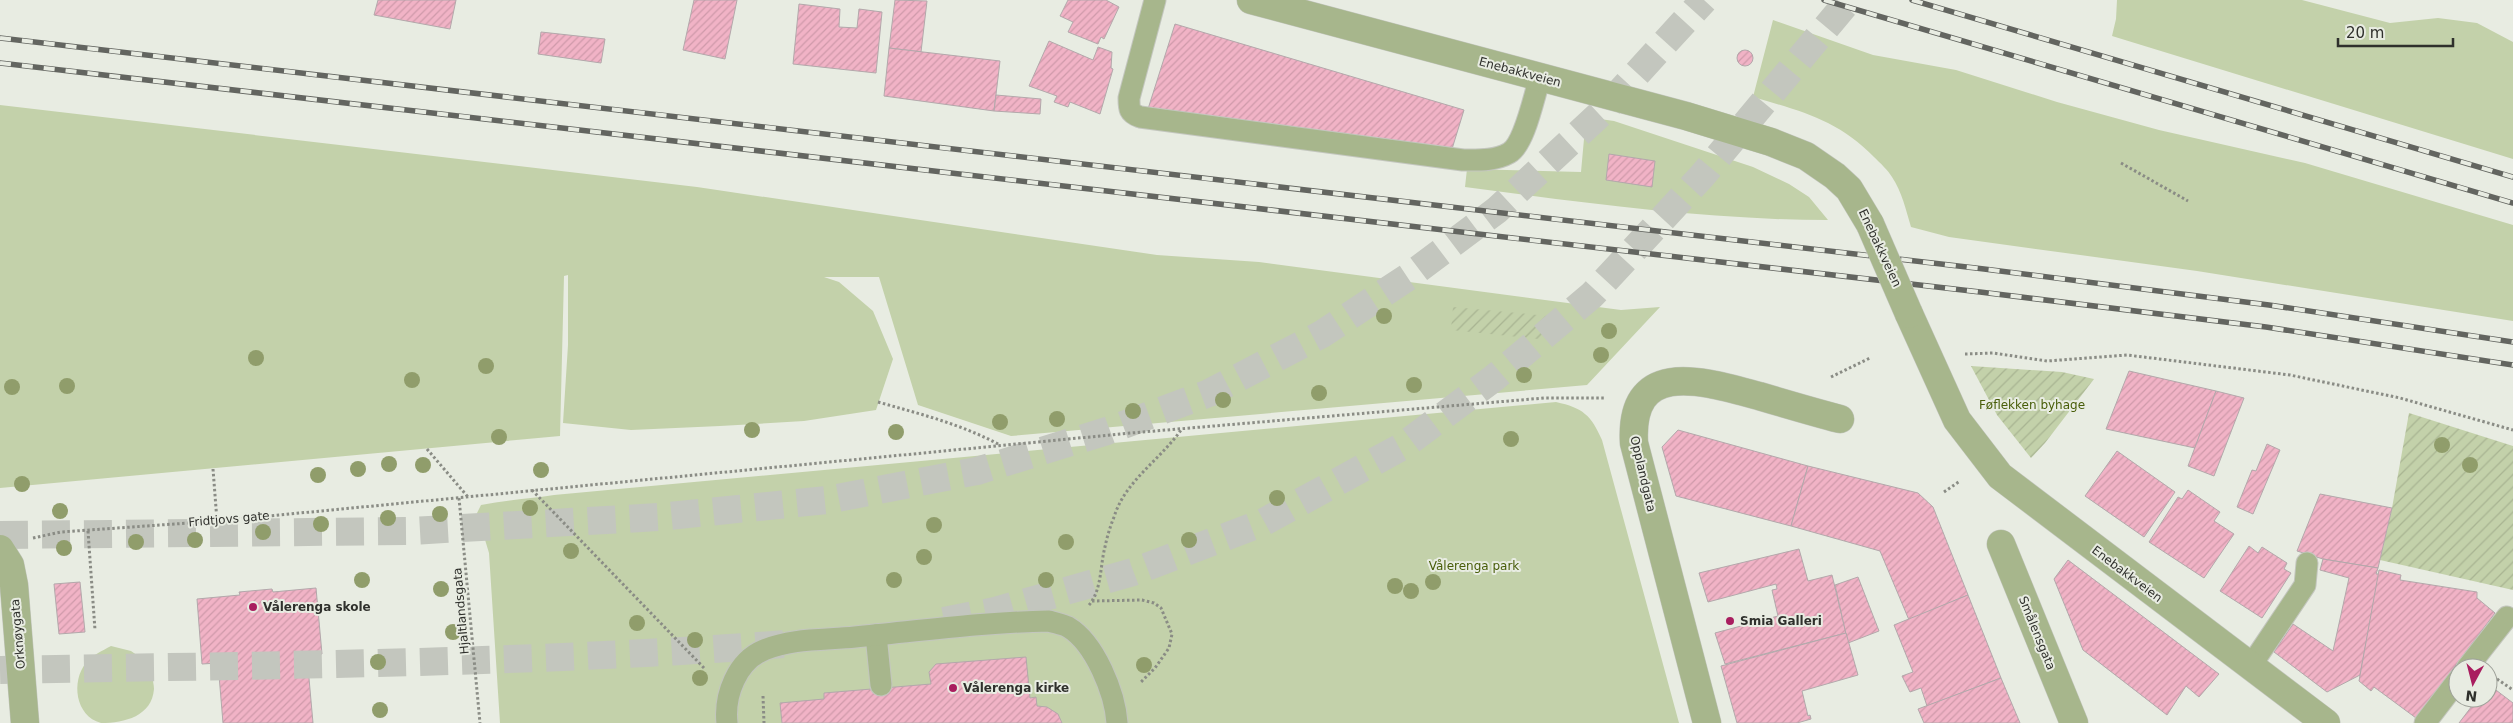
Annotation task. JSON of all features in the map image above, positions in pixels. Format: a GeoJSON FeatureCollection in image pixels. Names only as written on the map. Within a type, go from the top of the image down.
{"type":"FeatureCollection","features":[{"type":"Feature","properties":{"kind":"street","name":"Enebakkveien"},"geometry":{"type":"LineString","coordinates":[[1251,0],[1694,118],[1771,142],[1806,156],[1835,176],[1849,190],[1870,224],[1957,420],[2000,476],[2326,723]]}},
{"type":"Feature","properties":{"kind":"street"},"geometry":{"type":"LineString","coordinates":[[1644,398],[1651,390],[1662,384],[1696,380],[1840,419]]}},
{"type":"Feature","properties":{"kind":"street","name":"Opplandgata"},"geometry":{"type":"LineString","coordinates":[[1644,398],[1634,418],[1634,443],[1707,723]]}},
{"type":"Feature","properties":{"kind":"street","name":"Smålensgata"},"geometry":{"type":"LineString","coordinates":[[2001,544],[2074,723]]}},
{"type":"Feature","properties":{"kind":"street","name":"Orknøygata"},"geometry":{"type":"LineString","coordinates":[[0,549],[10,566],[14,585],[25,723]]}},
{"type":"Feature","properties":{"kind":"lane"},"geometry":{"type":"LineString","coordinates":[[1155,0],[1129,98],[1132,114],[1140,117],[1463,160],[1496,158],[1511,152],[1521,139],[1540,78]]}},
{"type":"Feature","properties":{"kind":"lane"},"geometry":{"type":"LineString","coordinates":[[2250,667],[2305,585],[2307,562]]}},
{"type":"Feature","properties":{"kind":"lane"},"geometry":{"type":"LineString","coordinates":[[2476,658],[2507,617]]}},
{"type":"Feature","properties":{"kind":"lane"},"geometry":{"type":"LineString","coordinates":[[727,723],[728,692],[732,681],[743,666],[762,650],[805,642],[1030,621],[1049,621],[1068,628],[1083,643],[1101,668],[1112,692],[1117,723]]}},
{"type":"Feature","properties":{"kind":"lane"},"geometry":{"type":"LineString","coordinates":[[876,635],[881,685]]}},
{"type":"Feature","properties":{"kind":"lane"},"geometry":{"type":"LineString","coordinates":[[2425,723],[2448,693]]}},
{"type":"Feature","properties":{"kind":"path"},"geometry":{"type":"LineString","coordinates":[[2121,163],[2188,201]]}},
{"type":"Feature","properties":{"kind":"path"},"geometry":{"type":"LineString","coordinates":[[1958,354],[1993,353],[2047,360],[2127,355],[2290,376],[2400,398],[2513,430]]}},
{"type":"Feature","properties":{"kind":"path"},"geometry":{"type":"LineString","coordinates":[[1831,377],[1870,358]]}},
{"type":"Feature","properties":{"kind":"path","name":"Fridtjovs gate"},"geometry":{"type":"LineString","coordinates":[[0,549],[47,535],[459,498],[1001,445],[1544,398],[1644,398]]}},
{"type":"Feature","properties":{"kind":"path"},"geometry":{"type":"LineString","coordinates":[[878,402],[944,420],[976,432],[1001,445]]}},
{"type":"Feature","properties":{"kind":"path"},"geometry":{"type":"LineString","coordinates":[[1068,628],[1092,601],[1102,574],[1104,547],[1120,503],[1129,488],[1169,448],[1181,430]]}},
{"type":"Feature","properties":{"kind":"path"},"geometry":{"type":"LineString","coordinates":[[427,449],[468,497]]}},
{"type":"Feature","properties":{"kind":"path"},"geometry":{"type":"LineString","coordinates":[[213,469],[218,520]]}},
{"type":"Feature","properties":{"kind":"path"},"geometry":{"type":"LineString","coordinates":[[1944,492],[1964,478]]}},
{"type":"Feature","properties":{"kind":"path"},"geometry":{"type":"LineString","coordinates":[[532,490],[728,692]]}},
{"type":"Feature","properties":{"kind":"path","name":"Hjaltlandsgata"},"geometry":{"type":"LineString","coordinates":[[459,498],[480,723]]}},
{"type":"Feature","properties":{"kind":"path"},"geometry":{"type":"LineString","coordinates":[[88,531],[95,630]]}},
{"type":"Feature","properties":{"kind":"path"},"geometry":{"type":"LineString","coordinates":[[1092,601],[1142,600],[1154,602],[1161,608],[1172,634],[1169,648],[1156,668],[1142,682],[1127,690],[1112,692]]}},
{"type":"Feature","properties":{"kind":"path"},"geometry":{"type":"LineString","coordinates":[[2498,680],[2513,690]]}},
{"type":"Feature","properties":{"kind":"green space"},"geometry":{"type":"Polygon","coordinates":[[[2117,0],[2302,0],[2390,23],[2438,18],[2477,23],[2513,42],[2513,159],[2112,36],[2116,19],[2117,0]]]}},
{"type":"Feature","properties":{"kind":"green space"},"geometry":{"type":"Polygon","coordinates":[[[1773,20],[1873,55],[1956,70],[2057,102],[2159,130],[2305,163],[2513,225],[2513,321],[2197,271],[1949,237],[1911,227],[1901,195],[1892,177],[1860,144],[1833,125],[1818,118],[1753,97],[1773,20]]]}},
{"type":"Feature","properties":{"kind":"green space"},"geometry":{"type":"Polygon","coordinates":[[[0,105],[697,187],[1157,255],[1259,262],[1621,310],[1660,307],[1587,385],[1011,436],[918,405],[879,277],[824,277],[839,282],[873,311],[893,359],[876,410],[804,421],[631,430],[563,423],[568,345],[568,275],[564,276],[560,436],[0,488],[0,105]]]}},
{"type":"Feature","properties":{"kind":"green space"},"geometry":{"type":"Polygon","coordinates":[[[1586,117],[1614,121],[1753,167],[1789,184],[1809,197],[1828,220],[1737,217],[1646,210],[1465,187],[1467,169],[1581,172],[1586,117]]]}},
{"type":"Feature","properties":{"kind":"green space"},"geometry":{"type":"Polygon","coordinates":[[[1453,307],[1560,317],[1558,341],[1451,330],[1453,307]]]}},
{"type":"Feature","properties":{"kind":"green space","name":"Føflekken byhage"},"geometry":{"type":"Polygon","coordinates":[[[1971,366],[2062,372],[2094,379],[2045,443],[2031,458],[1997,415],[1971,366]]]}},
{"type":"Feature","properties":{"kind":"green space","name":"Vålerenga park"},"geometry":{"type":"Polygon","coordinates":[[[1556,402],[1573,407],[1585,414],[1594,424],[1602,440],[1679,723],[500,723],[489,553],[477,513],[481,505],[554,495],[1556,402]]]}},
{"type":"Feature","properties":{"kind":"green space"},"geometry":{"type":"Polygon","coordinates":[[[2409,413],[2513,446],[2513,590],[2380,560],[2392,508],[2409,413]]]}},
{"type":"Feature","properties":{"kind":"green space"},"geometry":{"type":"Polygon","coordinates":[[[111,646],[131,651],[148,663],[154,689],[152,698],[143,712],[128,719],[101,723],[92,719],[81,706],[77,688],[78,679],[81,670],[88,660],[111,646]]]}},
{"type":"Feature","properties":{"kind":"building"},"geometry":{"type":"Polygon","coordinates":[[[378,0],[456,0],[450,29],[374,15],[378,0]]]}},
{"type":"Feature","properties":{"kind":"building"},"geometry":{"type":"Polygon","coordinates":[[[694,0],[737,0],[725,59],[683,50],[694,0]]]}},
{"type":"Feature","properties":{"kind":"building"},"geometry":{"type":"Polygon","coordinates":[[[895,0],[927,1],[921,52],[889,48],[895,0]]]}},
{"type":"Feature","properties":{"kind":"building"},"geometry":{"type":"Polygon","coordinates":[[[1068,0],[1106,0],[1119,7],[1104,39],[1101,37],[1098,44],[1068,32],[1073,22],[1060,16],[1068,0]]]}},
{"type":"Feature","properties":{"kind":"building"},"geometry":{"type":"Polygon","coordinates":[[[799,4],[840,9],[839,27],[857,28],[859,9],[882,12],[876,73],[793,64],[799,4]]]}},
{"type":"Feature","properties":{"kind":"building"},"geometry":{"type":"Polygon","coordinates":[[[1175,24],[1464,110],[1452,149],[1148,109],[1175,24]]]}},
{"type":"Feature","properties":{"kind":"building"},"geometry":{"type":"Polygon","coordinates":[[[541,32],[605,39],[601,63],[538,54],[541,32]]]}},
{"type":"Feature","properties":{"kind":"building"},"geometry":{"type":"Polygon","coordinates":[[[1049,41],[1093,60],[1098,47],[1112,52],[1111,68],[1113,69],[1100,114],[1070,102],[1068,107],[1054,102],[1057,96],[1029,86],[1049,41]]]}},
{"type":"Feature","properties":{"kind":"building"},"geometry":{"type":"Polygon","coordinates":[[[889,48],[1000,61],[994,111],[884,96],[889,48]]]}},
{"type":"Feature","properties":{"kind":"building"},"geometry":{"type":"Polygon","coordinates":[[[1745,50],[1751,52],[1753,58],[1751,64],[1745,66],[1739,64],[1737,58],[1739,52],[1745,50]]]}},
{"type":"Feature","properties":{"kind":"building"},"geometry":{"type":"Polygon","coordinates":[[[996,95],[1041,99],[1040,114],[994,111],[996,95]]]}},
{"type":"Feature","properties":{"kind":"building"},"geometry":{"type":"Polygon","coordinates":[[[1609,154],[1655,161],[1652,187],[1606,180],[1609,154]]]}},
{"type":"Feature","properties":{"kind":"building"},"geometry":{"type":"Polygon","coordinates":[[[2129,371],[2216,391],[2195,448],[2106,429],[2129,371]]]}},
{"type":"Feature","properties":{"kind":"building"},"geometry":{"type":"Polygon","coordinates":[[[2216,391],[2244,398],[2214,476],[2188,466],[2216,391]]]}},
{"type":"Feature","properties":{"kind":"building"},"geometry":{"type":"Polygon","coordinates":[[[1678,430],[1808,466],[1791,526],[1676,496],[1662,447],[1678,430]]]}},
{"type":"Feature","properties":{"kind":"building"},"geometry":{"type":"Polygon","coordinates":[[[2267,444],[2280,450],[2253,514],[2237,507],[2252,470],[2256,471],[2267,444]]]}},
{"type":"Feature","properties":{"kind":"building"},"geometry":{"type":"Polygon","coordinates":[[[2117,451],[2175,492],[2144,537],[2085,496],[2117,451]]]}},
{"type":"Feature","properties":{"kind":"building"},"geometry":{"type":"Polygon","coordinates":[[[1808,466],[1918,493],[1933,507],[1968,595],[1909,620],[1880,551],[1791,526],[1808,466]]]}},
{"type":"Feature","properties":{"kind":"building"},"geometry":{"type":"Polygon","coordinates":[[[2188,490],[2220,512],[2214,521],[2234,534],[2204,578],[2149,542],[2178,497],[2182,499],[2188,490]]]}},
{"type":"Feature","properties":{"kind":"building"},"geometry":{"type":"Polygon","coordinates":[[[2320,494],[2392,508],[2378,568],[2323,559],[2297,551],[2320,494]]]}},
{"type":"Feature","properties":{"kind":"building"},"geometry":{"type":"Polygon","coordinates":[[[2249,546],[2258,553],[2262,547],[2287,563],[2284,569],[2291,573],[2262,618],[2220,591],[2249,546]]]}},
{"type":"Feature","properties":{"kind":"building"},"geometry":{"type":"Polygon","coordinates":[[[1799,549],[1808,581],[1832,575],[1846,633],[1725,664],[1715,633],[1778,616],[1772,590],[1777,589],[1776,584],[1708,602],[1699,573],[1799,549]]]}},
{"type":"Feature","properties":{"kind":"building"},"geometry":{"type":"Polygon","coordinates":[[[2323,559],[2378,568],[2376,574],[2379,574],[2360,675],[2327,692],[2274,652],[2293,624],[2333,651],[2349,578],[2320,570],[2323,559]]]}},
{"type":"Feature","properties":{"kind":"building"},"geometry":{"type":"Polygon","coordinates":[[[2068,560],[2219,674],[2199,697],[2186,686],[2167,715],[2083,650],[2054,579],[2068,560]]]}},
{"type":"Feature","properties":{"kind":"building"},"geometry":{"type":"Polygon","coordinates":[[[2379,570],[2401,575],[2400,580],[2477,592],[2477,598],[2495,613],[2461,658],[2448,658],[2448,675],[2416,718],[2374,687],[2371,691],[2359,681],[2379,570]]]}},
{"type":"Feature","properties":{"kind":"building"},"geometry":{"type":"Polygon","coordinates":[[[1858,577],[1879,631],[1848,643],[1835,585],[1858,577]]]}},
{"type":"Feature","properties":{"kind":"building"},"geometry":{"type":"Polygon","coordinates":[[[80,582],[85,632],[59,634],[54,584],[80,582]]]}},
{"type":"Feature","properties":{"kind":"building"},"geometry":{"type":"Polygon","coordinates":[[[316,588],[322,654],[307,656],[313,723],[223,723],[218,663],[202,664],[197,599],[240,595],[239,592],[272,589],[273,592],[316,588]]]}},
{"type":"Feature","properties":{"kind":"building"},"geometry":{"type":"Polygon","coordinates":[[[1968,595],[2001,678],[1927,706],[1921,688],[1910,692],[1902,676],[1913,672],[1894,625],[1968,595]]]}},
{"type":"Feature","properties":{"kind":"building"},"geometry":{"type":"Polygon","coordinates":[[[1846,633],[1858,675],[1802,691],[1808,716],[1810,715],[1811,719],[1797,723],[1737,723],[1721,666],[1846,633]]]}},
{"type":"Feature","properties":{"kind":"building","name":"Vålerenga kirke"},"geometry":{"type":"Polygon","coordinates":[[[1026,657],[1030,698],[1036,697],[1037,706],[1047,707],[1058,714],[1062,723],[782,723],[780,703],[824,699],[824,693],[931,684],[929,672],[936,664],[1026,657]]]}},
{"type":"Feature","properties":{"kind":"building"},"geometry":{"type":"Polygon","coordinates":[[[2001,678],[2020,723],[1924,723],[1918,709],[2001,678]]]}},
{"type":"Feature","properties":{"kind":"building"},"geometry":{"type":"Polygon","coordinates":[[[2498,692],[2513,703],[2513,723],[2459,723],[2470,708],[2498,708],[2498,692]]]}},
{"type":"Feature","properties":{"kind":"tunnel"},"geometry":{"type":"LineString","coordinates":[[0,535],[410,531],[659,517],[827,500],[977,471],[1107,431],[1209,393],[1322,334],[1408,277],[1497,210],[1600,114],[1704,0]]}},
{"type":"Feature","properties":{"kind":"tunnel"},"geometry":{"type":"LineString","coordinates":[[944,621],[995,611],[1133,572],[1262,523],[1403,446],[1494,378],[1592,295],[1702,176],[1849,0]]}},
{"type":"Feature","properties":{"kind":"tunnel"},"geometry":{"type":"LineString","coordinates":[[0,670],[491,660],[687,651],[785,644]]}},
{"type":"Feature","properties":{"kind":"railway"},"geometry":{"type":"LineString","coordinates":[[1824,0],[2513,203]]}},
{"type":"Feature","properties":{"kind":"railway"},"geometry":{"type":"LineString","coordinates":[[1912,0],[2513,177]]}},
{"type":"Feature","properties":{"kind":"railway"},"geometry":{"type":"LineString","coordinates":[[0,38],[1984,269],[2269,305],[2513,342]]}},
{"type":"Feature","properties":{"kind":"railway"},"geometry":{"type":"LineString","coordinates":[[0,63],[1980,292],[2266,327],[2513,365]]}},
{"type":"Feature","properties":{"kind":"place","name":"Vålerenga skole"},"geometry":{"type":"Point","coordinates":[253,607]}},
{"type":"Feature","properties":{"kind":"place","name":"Smia Galleri"},"geometry":{"type":"Point","coordinates":[1730,621]}},
{"type":"Feature","properties":{"kind":"place","name":"Vålerenga kirke"},"geometry":{"type":"Point","coordinates":[953,688]}}]}
